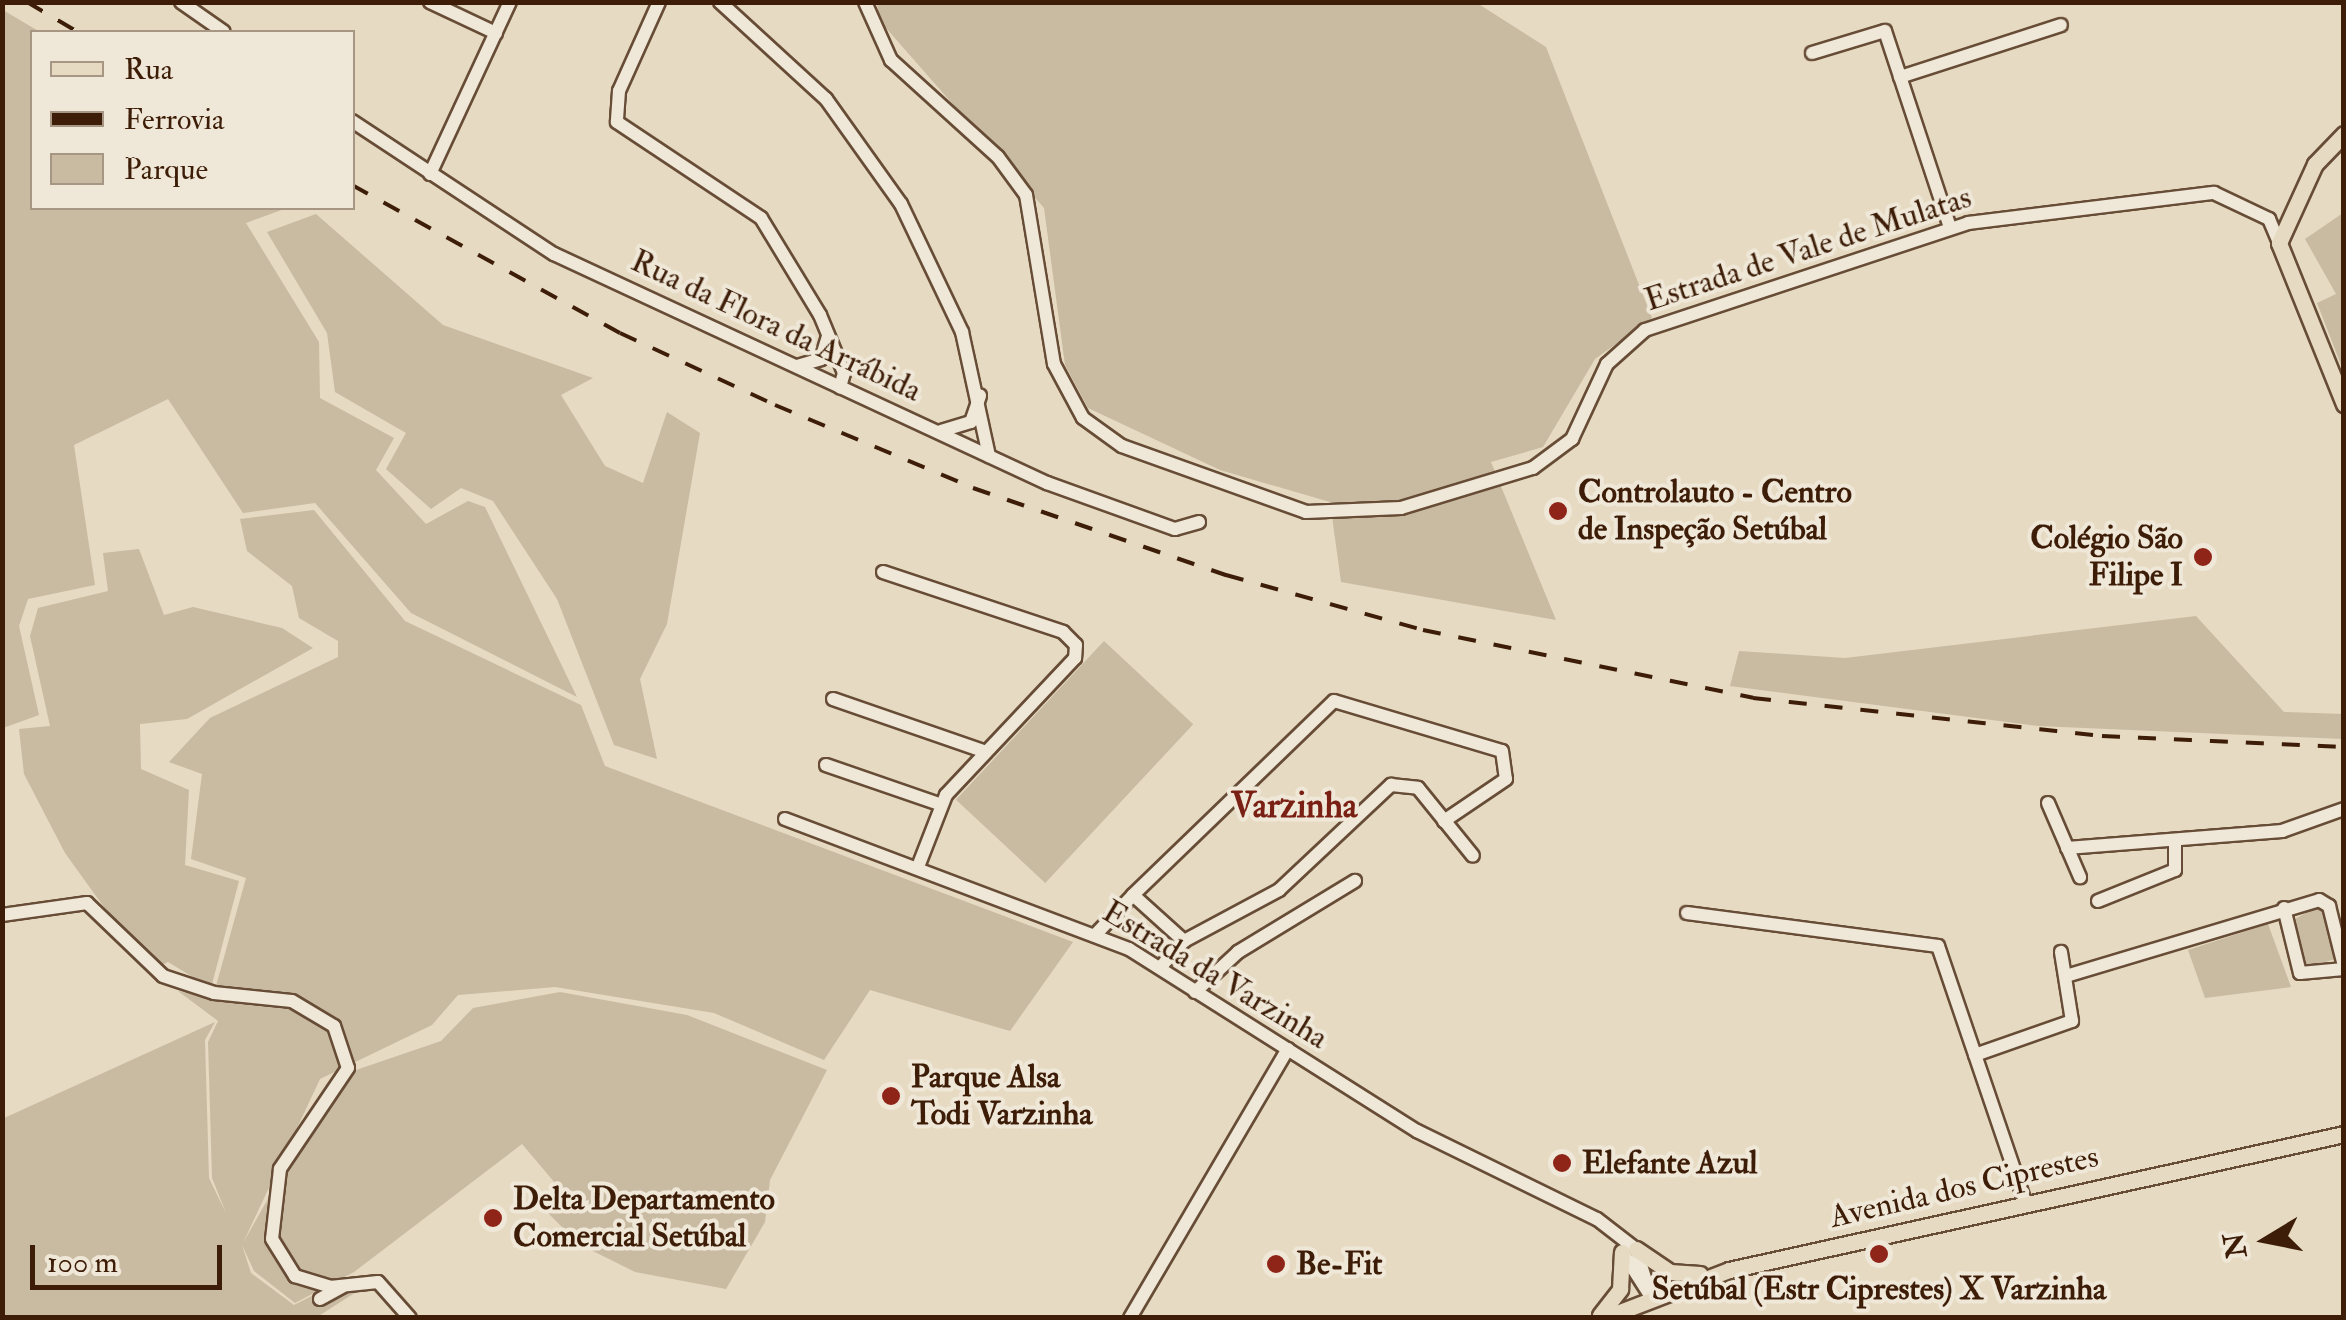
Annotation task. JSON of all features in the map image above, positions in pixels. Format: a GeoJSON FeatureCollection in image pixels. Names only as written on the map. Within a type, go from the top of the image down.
{"type":"FeatureCollection","features":[{"type":"Feature","properties":{"kind":"main road"},"geometry":{"type":"LineString","coordinates":[[2279,244],[2307,177],[2344,134]]}},
{"type":"Feature","properties":{"kind":"main road","name":"Estrada de Vale de Mulatas"},"geometry":{"type":"LineString","coordinates":[[2279,244],[2344,404]]}},
{"type":"Feature","properties":{"kind":"main road","name":"Avenida dos Ciprestes"},"geometry":{"type":"LineString","coordinates":[[1600,1318],[1729,1270],[2024,1199],[2344,1134]]}},
{"type":"Feature","properties":{"kind":"main road"},"geometry":{"type":"LineString","coordinates":[[1600,1318],[1620,1289],[1629,1250],[1677,1274],[1729,1270]]}},
{"type":"Feature","properties":{"kind":"street"},"geometry":{"type":"LineString","coordinates":[[181,2],[221,30]]}},
{"type":"Feature","properties":{"kind":"street"},"geometry":{"type":"LineString","coordinates":[[430,2],[496,33]]}},
{"type":"Feature","properties":{"kind":"street"},"geometry":{"type":"LineString","coordinates":[[430,174],[510,2]]}},
{"type":"Feature","properties":{"kind":"street"},"geometry":{"type":"LineString","coordinates":[[659,2],[619,91],[618,122],[636,142],[746,203],[828,334],[844,373],[840,387]]}},
{"type":"Feature","properties":{"kind":"street"},"geometry":{"type":"LineString","coordinates":[[720,2],[776,46],[867,152],[926,249],[981,389],[990,456]]}},
{"type":"Feature","properties":{"kind":"street","name":"Estrada de Vale de Mulatas"},"geometry":{"type":"LineString","coordinates":[[865,2],[890,60],[998,157],[1026,196],[1054,364],[1083,418],[1122,446],[1306,512],[1377,512],[1533,468],[1572,439],[1607,364],[1646,330],[1950,228],[2214,193],[2269,219],[2279,244]]}},
{"type":"Feature","properties":{"kind":"street"},"geometry":{"type":"LineString","coordinates":[[1900,78],[2062,24]]}},
{"type":"Feature","properties":{"kind":"street"},"geometry":{"type":"LineString","coordinates":[[1812,54],[1884,30],[1950,228]]}},
{"type":"Feature","properties":{"kind":"street","name":"Rua da Flora da Arrábida"},"geometry":{"type":"LineString","coordinates":[[355,123],[534,244],[990,456],[1175,529],[1199,522]]}},
{"type":"Feature","properties":{"kind":"street"},"geometry":{"type":"LineString","coordinates":[[796,366],[821,359],[828,334]]}},
{"type":"Feature","properties":{"kind":"street"},"geometry":{"type":"LineString","coordinates":[[932,429],[970,422],[981,389]]}},
{"type":"Feature","properties":{"kind":"street"},"geometry":{"type":"LineString","coordinates":[[882,572],[1074,639],[1074,658],[940,804],[918,867]]}},
{"type":"Feature","properties":{"kind":"street"},"geometry":{"type":"LineString","coordinates":[[834,700],[986,752]]}},
{"type":"Feature","properties":{"kind":"street"},"geometry":{"type":"LineString","coordinates":[[1097,933],[1334,701],[1502,751],[1506,780],[1444,821]]}},
{"type":"Feature","properties":{"kind":"street"},"geometry":{"type":"LineString","coordinates":[[826,765],[940,804]]}},
{"type":"Feature","properties":{"kind":"street"},"geometry":{"type":"LineString","coordinates":[[1160,968],[1184,941],[1279,890],[1391,785],[1418,788],[1473,856]]}},
{"type":"Feature","properties":{"kind":"street"},"geometry":{"type":"LineString","coordinates":[[2048,804],[2080,878]]}},
{"type":"Feature","properties":{"kind":"street"},"geometry":{"type":"LineString","coordinates":[[2068,848],[2282,831],[2344,809]]}},
{"type":"Feature","properties":{"kind":"street","name":"Estrada da Varzinha"},"geometry":{"type":"LineString","coordinates":[[786,820],[1097,933],[1160,968],[1417,1130],[1597,1219],[1629,1250]]}},
{"type":"Feature","properties":{"kind":"street"},"geometry":{"type":"LineString","coordinates":[[2098,901],[2175,870],[2174,840]]}},
{"type":"Feature","properties":{"kind":"street"},"geometry":{"type":"LineString","coordinates":[[1195,992],[1238,952],[1355,880]]}},
{"type":"Feature","properties":{"kind":"street"},"geometry":{"type":"LineString","coordinates":[[1133,894],[1184,941]]}},
{"type":"Feature","properties":{"kind":"street"},"geometry":{"type":"LineString","coordinates":[[2,914],[87,903],[162,976],[214,993],[292,1001],[334,1026],[348,1068],[280,1169],[270,1222],[295,1276],[344,1285],[378,1282],[410,1318]]}},
{"type":"Feature","properties":{"kind":"street"},"geometry":{"type":"LineString","coordinates":[[2066,976],[2284,908],[2328,904],[2344,968],[2298,971],[2284,908]]}},
{"type":"Feature","properties":{"kind":"street"},"geometry":{"type":"LineString","coordinates":[[1688,913],[1938,946],[2024,1199]]}},
{"type":"Feature","properties":{"kind":"street"},"geometry":{"type":"LineString","coordinates":[[1975,1055],[2069,1024],[2061,952]]}},
{"type":"Feature","properties":{"kind":"street"},"geometry":{"type":"LineString","coordinates":[[1130,1318],[1288,1049]]}},
{"type":"Feature","properties":{"kind":"street"},"geometry":{"type":"LineString","coordinates":[[1629,1250],[1651,1297]]}},
{"type":"Feature","properties":{"kind":"street"},"geometry":{"type":"LineString","coordinates":[[320,1299],[344,1285]]}},
{"type":"Feature","properties":{"kind":"green space"},"geometry":{"type":"Polygon","coordinates":[[[877,3],[1477,3],[1546,47],[1652,318],[1595,359],[1543,447],[1491,462],[1556,620],[1341,582],[1330,502],[1220,470],[1088,408],[1065,365],[1044,208],[879,20],[877,3]]]}},
{"type":"Feature","properties":{"kind":"green space"},"geometry":{"type":"Polygon","coordinates":[[[3,10],[37,30],[30,30],[30,210],[282,210],[246,223],[319,342],[320,398],[394,438],[376,470],[426,524],[468,501],[485,507],[577,697],[411,613],[315,503],[243,513],[168,399],[74,445],[95,585],[28,599],[19,626],[39,715],[3,728],[3,10]]]}},
{"type":"Feature","properties":{"kind":"green space"},"geometry":{"type":"Polygon","coordinates":[[[2343,213],[2343,370],[2317,303],[2336,294],[2305,239],[2343,213]]]}},
{"type":"Feature","properties":{"kind":"green space"},"geometry":{"type":"Polygon","coordinates":[[[316,214],[443,325],[593,378],[561,395],[605,466],[643,483],[667,412],[700,433],[667,624],[640,679],[657,759],[614,745],[557,599],[493,501],[461,488],[431,509],[386,469],[406,433],[335,392],[327,333],[267,232],[316,214]]]}},
{"type":"Feature","properties":{"kind":"green space"},"geometry":{"type":"Polygon","coordinates":[[[314,510],[405,621],[581,705],[605,766],[1073,942],[1010,1031],[870,990],[824,1060],[714,1013],[555,987],[458,995],[432,1025],[320,1079],[243,1243],[299,1144],[356,1070],[441,1041],[473,1008],[560,992],[687,1015],[827,1070],[770,1180],[765,1222],[726,1289],[635,1272],[579,1244],[543,1208],[561,1190],[522,1144],[354,1272],[295,1303],[254,1271],[242,1245],[251,1273],[294,1305],[351,1276],[364,1287],[317,1317],[3,1317],[2,1119],[215,1022],[205,1040],[209,1178],[226,1213],[212,1178],[208,1042],[218,1021],[178,991],[208,998],[216,986],[246,878],[191,859],[202,774],[169,762],[210,718],[338,657],[338,641],[299,618],[292,586],[247,551],[240,519],[314,510]]]}},
{"type":"Feature","properties":{"kind":"green space"},"geometry":{"type":"Polygon","coordinates":[[[139,549],[164,615],[193,607],[282,628],[313,648],[187,719],[140,724],[141,769],[189,790],[185,865],[239,881],[211,988],[168,962],[150,971],[65,853],[24,774],[19,729],[50,726],[30,636],[38,608],[108,591],[103,553],[139,549]]]}},
{"type":"Feature","properties":{"kind":"green space"},"geometry":{"type":"Polygon","coordinates":[[[2196,616],[2284,712],[2343,714],[2343,739],[2038,726],[1730,686],[1739,651],[1845,658],[2196,616]]]}},
{"type":"Feature","properties":{"kind":"green space"},"geometry":{"type":"Polygon","coordinates":[[[1104,641],[1193,724],[1045,883],[956,800],[1104,641]]]}},
{"type":"Feature","properties":{"kind":"green space"},"geometry":{"type":"Polygon","coordinates":[[[2317,907],[2325,910],[2336,959],[2306,967],[2293,920],[2317,907]]]}},
{"type":"Feature","properties":{"kind":"green space"},"geometry":{"type":"Polygon","coordinates":[[[2268,924],[2291,987],[2205,998],[2188,950],[2268,924]]]}},
{"type":"Feature","properties":{"kind":"railway"},"geometry":{"type":"LineString","coordinates":[[27,2],[75,30]]}},
{"type":"Feature","properties":{"kind":"railway"},"geometry":{"type":"LineString","coordinates":[[355,187],[620,333],[775,405],[973,488],[1226,575],[1423,630],[1753,698],[2102,736],[2344,747]]}},
{"type":"Feature","properties":{"kind":"place","name":"Controlauto - Centro de Inspeção Setúbal"},"geometry":{"type":"Point","coordinates":[1558,511]}},
{"type":"Feature","properties":{"kind":"place","name":"Colégio São Filipe I"},"geometry":{"type":"Point","coordinates":[2203,557]}},
{"type":"Feature","properties":{"kind":"place","name":"Parque Alsa Todi Varzinha"},"geometry":{"type":"Point","coordinates":[891,1096]}},
{"type":"Feature","properties":{"kind":"place","name":"Elefante Azul"},"geometry":{"type":"Point","coordinates":[1562,1163]}},
{"type":"Feature","properties":{"kind":"place","name":"Delta Departamento Comercial Setúbal"},"geometry":{"type":"Point","coordinates":[493,1218]}},
{"type":"Feature","properties":{"kind":"place","name":"Setúbal (Estr Ciprestes) X Varzinha"},"geometry":{"type":"Point","coordinates":[1879,1254]}},
{"type":"Feature","properties":{"kind":"place","name":"Be-Fit"},"geometry":{"type":"Point","coordinates":[1276,1264]}},
{"type":"Feature","properties":{"kind":"district","name":"Varzinha"},"geometry":{"type":"Point","coordinates":[1294,806]}}]}
